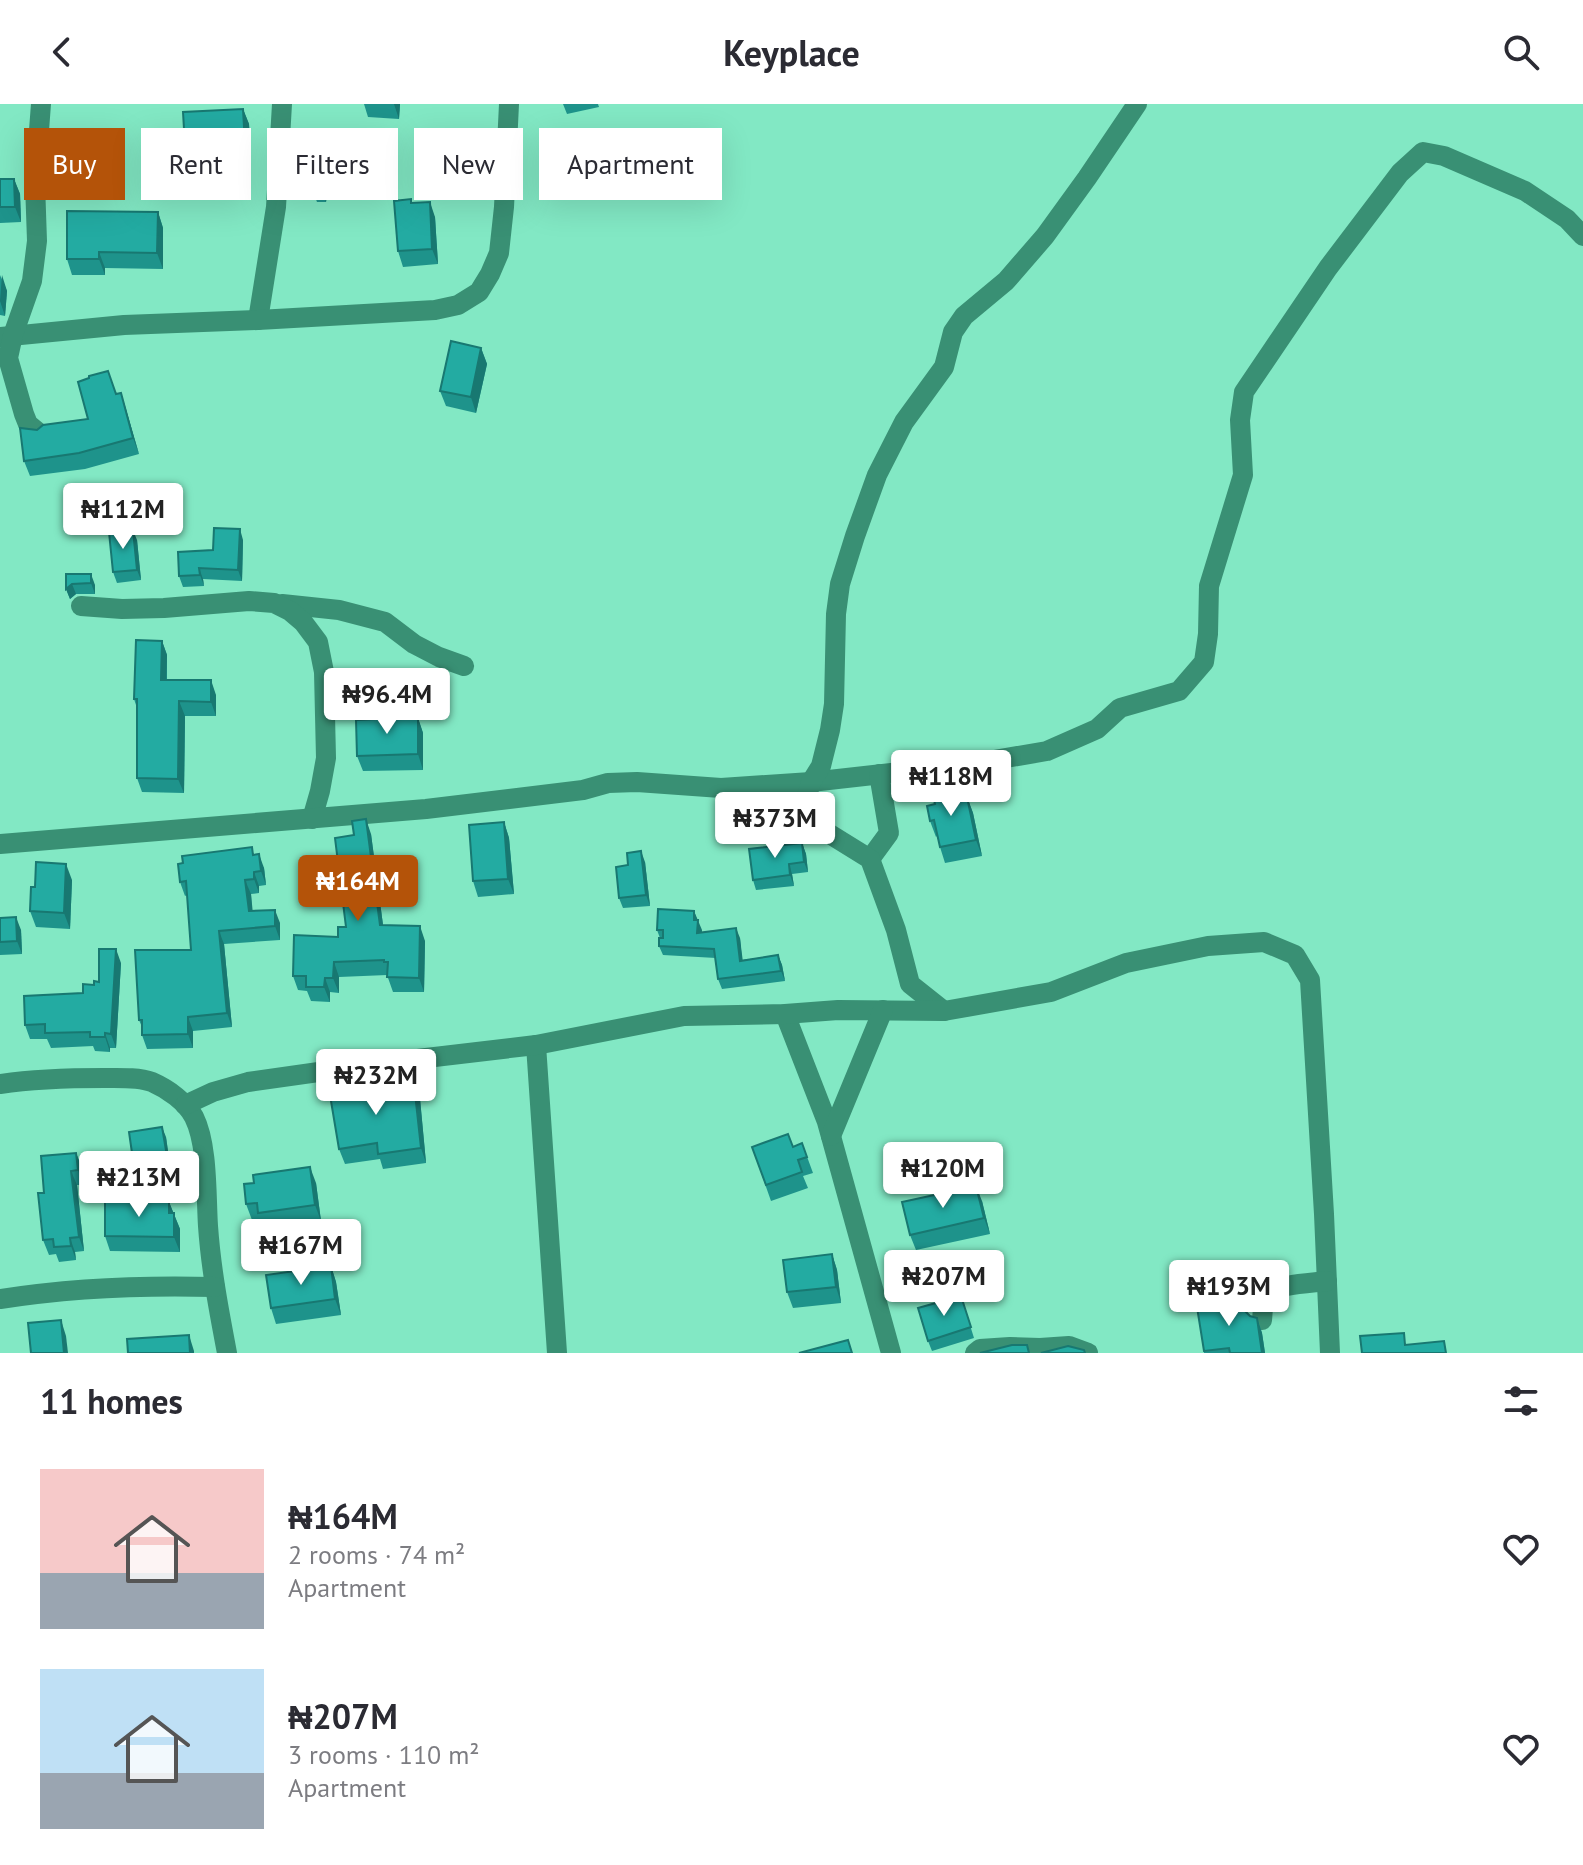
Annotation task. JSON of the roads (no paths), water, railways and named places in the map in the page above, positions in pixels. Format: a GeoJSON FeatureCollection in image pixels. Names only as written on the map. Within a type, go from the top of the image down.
{"type":"FeatureCollection","features":[{"type":"Feature","properties":{"kind":"street"},"geometry":{"type":"LineString","coordinates":[[39,433],[28,424],[24,414],[8,358],[7,336],[32,281],[37,241],[35,183],[41,104]]}},
{"type":"Feature","properties":{"kind":"street"},"geometry":{"type":"LineString","coordinates":[[258,320],[276,207],[282,104]]}},
{"type":"Feature","properties":{"kind":"street"},"geometry":{"type":"LineString","coordinates":[[7,336],[124,325],[435,310],[458,305],[479,292],[499,253],[509,104]]}},
{"type":"Feature","properties":{"kind":"street"},"geometry":{"type":"LineString","coordinates":[[944,1011],[910,984],[896,930],[870,859],[828,833],[805,803],[811,782],[821,766],[830,730],[840,584],[877,475],[904,422],[944,367],[953,332],[964,316],[1006,281],[1045,236],[1137,104]]}},
{"type":"Feature","properties":{"kind":"street"},"geometry":{"type":"LineString","coordinates":[[0,844],[442,808],[583,790],[608,783],[721,788],[811,782],[971,764],[1047,751],[1097,729],[1120,708],[1179,691],[1204,662],[1209,586],[1243,475],[1240,420],[1244,392],[1328,268],[1400,173],[1423,152],[1444,156],[1525,191],[1567,219],[1583,236]]}},
{"type":"Feature","properties":{"kind":"street"},"geometry":{"type":"LineString","coordinates":[[81,606],[164,608],[249,601],[339,610],[385,622],[414,644],[464,666]]}},
{"type":"Feature","properties":{"kind":"street"},"geometry":{"type":"LineString","coordinates":[[274,603],[303,622],[318,642],[324,672],[326,758],[312,819]]}},
{"type":"Feature","properties":{"kind":"street"},"geometry":{"type":"LineString","coordinates":[[870,859],[889,833],[879,774]]}},
{"type":"Feature","properties":{"kind":"street"},"geometry":{"type":"LineString","coordinates":[[185,1105],[213,1092],[248,1082],[536,1045],[684,1016],[838,1010],[944,1011],[1051,992],[1126,963],[1208,946],[1264,942],[1295,955],[1310,980],[1330,1353]]}},
{"type":"Feature","properties":{"kind":"street"},"geometry":{"type":"LineString","coordinates":[[831,1136],[883,1010]]}},
{"type":"Feature","properties":{"kind":"street"},"geometry":{"type":"LineString","coordinates":[[785,1014],[831,1136],[891,1353]]}},
{"type":"Feature","properties":{"kind":"street"},"geometry":{"type":"LineString","coordinates":[[536,1045],[557,1353]]}},
{"type":"Feature","properties":{"kind":"street"},"geometry":{"type":"LineString","coordinates":[[0,1084],[75,1078],[126,1078],[151,1082],[172,1093],[185,1105],[194,1118],[202,1142],[208,1231],[227,1353]]}},
{"type":"Feature","properties":{"kind":"street"},"geometry":{"type":"LineString","coordinates":[[1262,1320],[1268,1294],[1277,1288],[1327,1281]]}},
{"type":"Feature","properties":{"kind":"street"},"geometry":{"type":"LineString","coordinates":[[0,1299],[48,1292],[163,1285],[215,1287]]}},
{"type":"Feature","properties":{"kind":"street"},"geometry":{"type":"LineString","coordinates":[[975,1353],[980,1349],[1069,1346],[1088,1353]]}}]}
